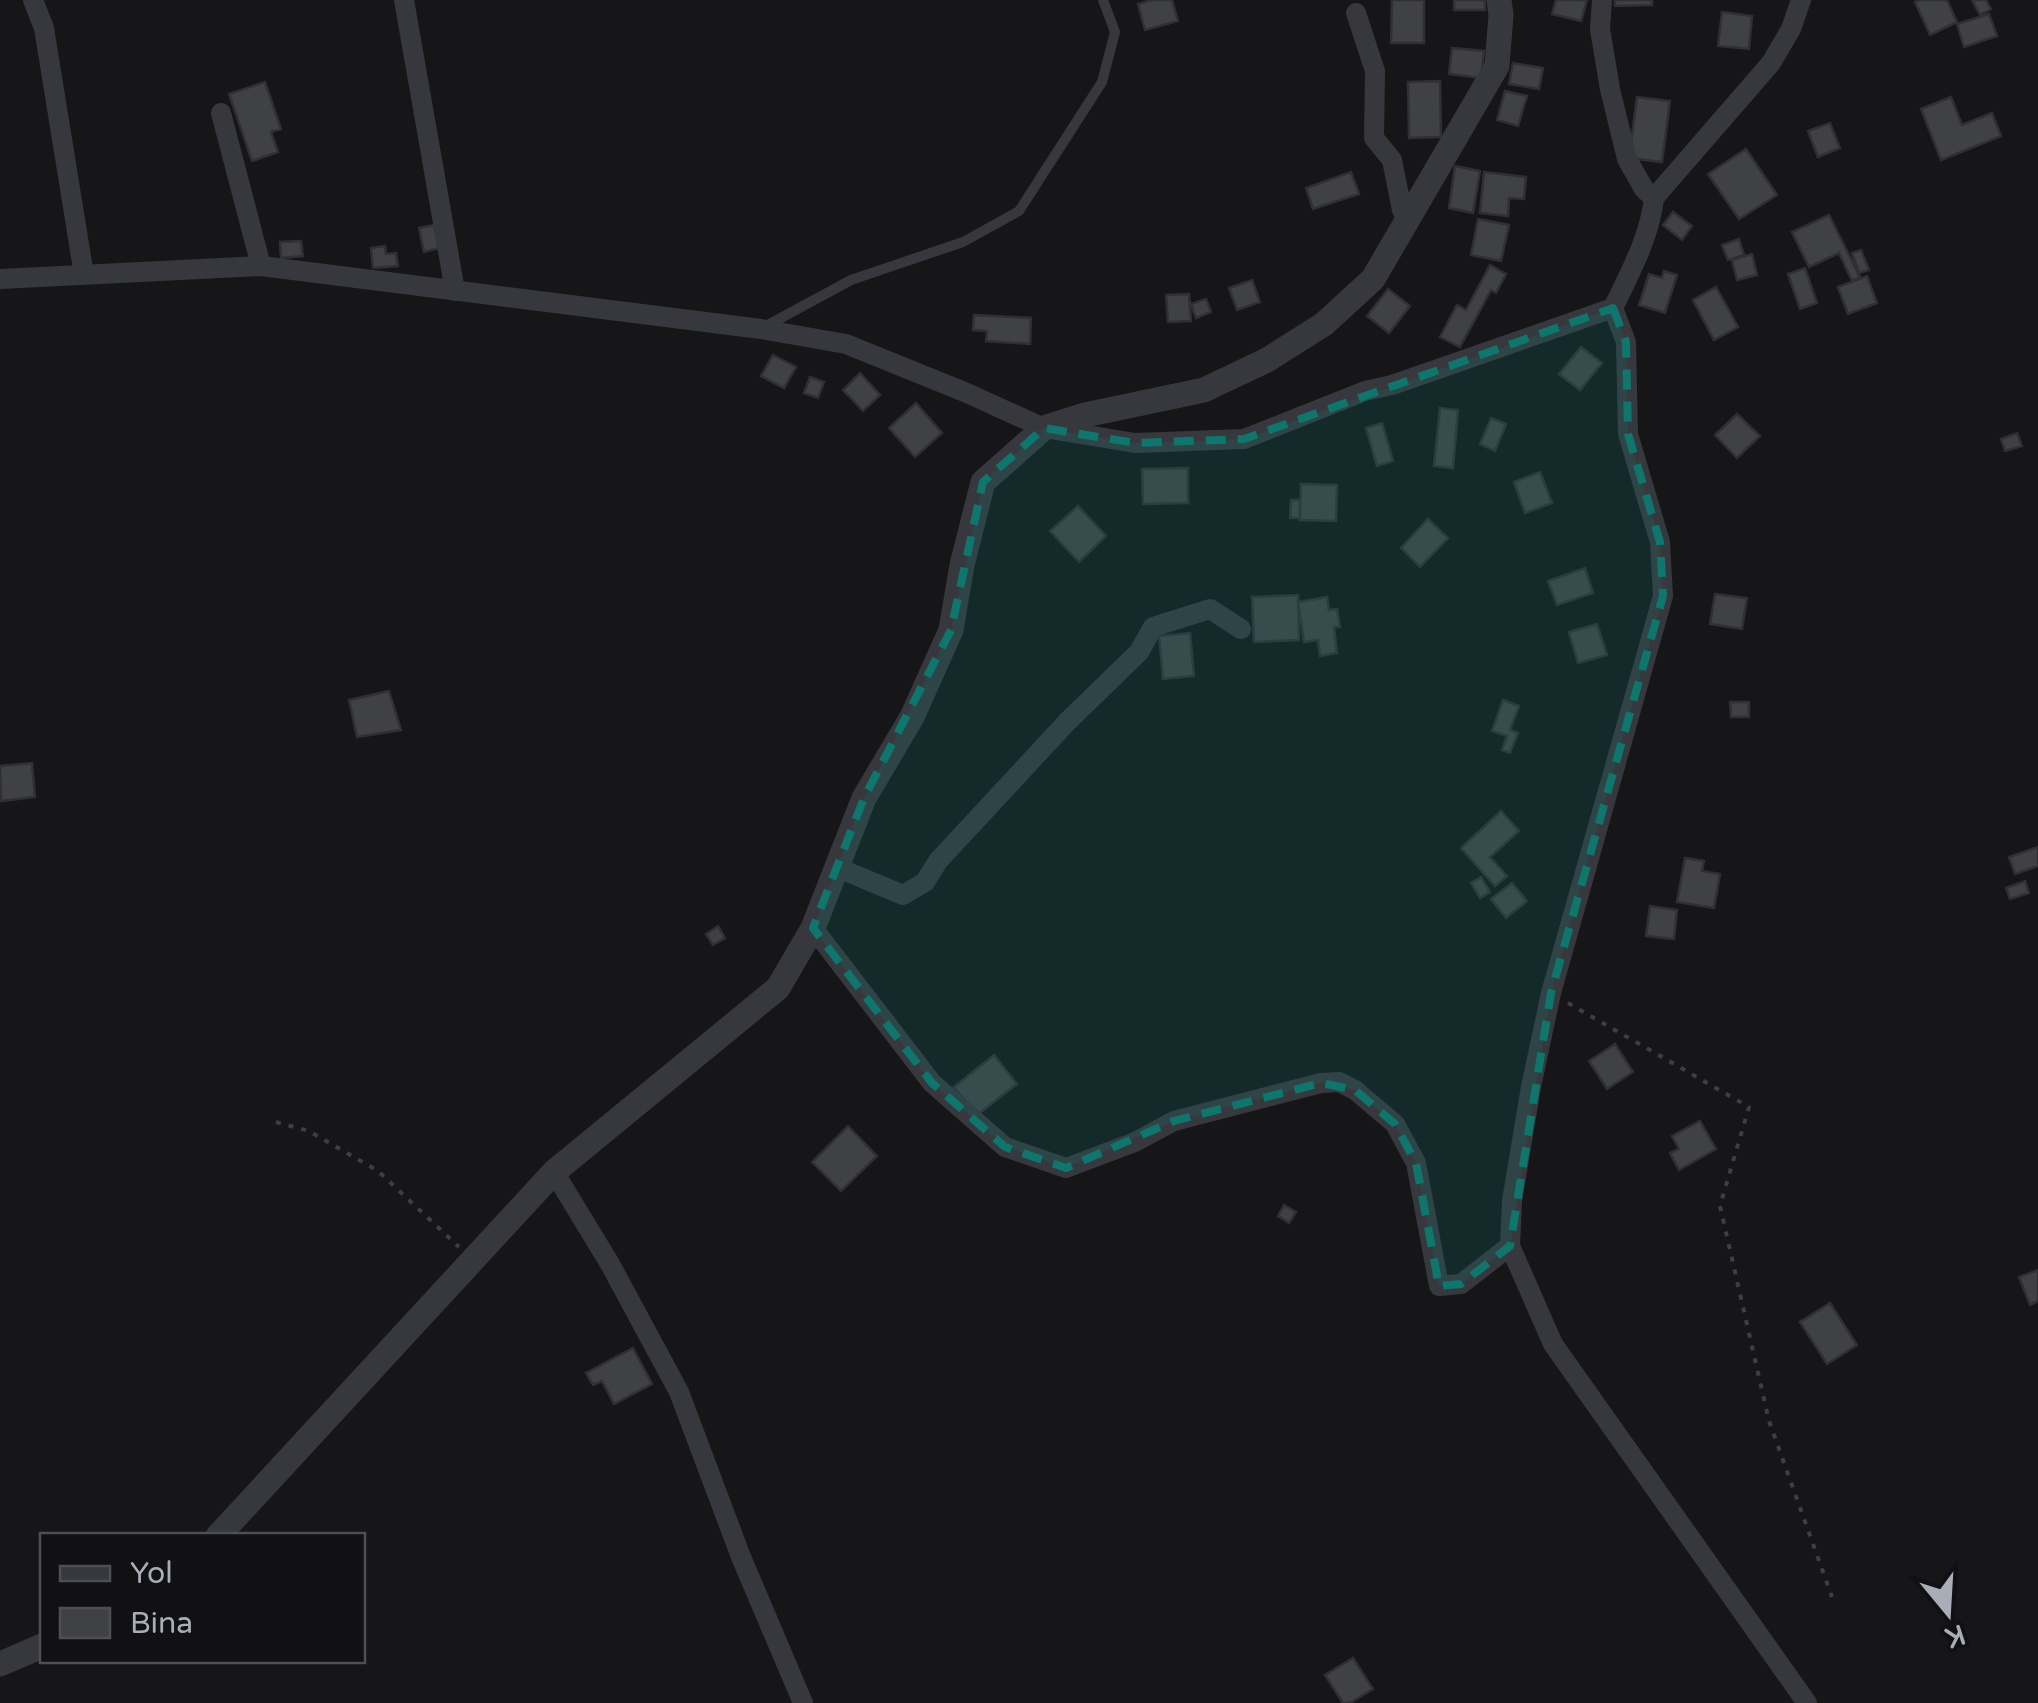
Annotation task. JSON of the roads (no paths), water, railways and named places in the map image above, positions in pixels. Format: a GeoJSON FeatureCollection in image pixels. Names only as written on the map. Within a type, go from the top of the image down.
{"type":"FeatureCollection","features":[{"type":"Feature","properties":{"kind":"street"},"geometry":{"type":"LineString","coordinates":[[33,0],[44,28],[84,275]]}},
{"type":"Feature","properties":{"kind":"street"},"geometry":{"type":"LineString","coordinates":[[404,0],[455,291]]}},
{"type":"Feature","properties":{"kind":"street"},"geometry":{"type":"LineString","coordinates":[[221,1533],[554,1172],[778,988],[812,928],[864,798],[912,717],[951,630],[983,482],[1044,428],[1204,390],[1267,360],[1324,324],[1373,279],[1496,66],[1499,0]]}},
{"type":"Feature","properties":{"kind":"street"},"geometry":{"type":"LineString","coordinates":[[1602,0],[1600,29],[1627,159],[1644,189],[1654,198]]}},
{"type":"Feature","properties":{"kind":"street"},"geometry":{"type":"LineString","coordinates":[[0,279],[261,266],[760,330],[846,344],[1044,428],[1135,444],[1244,439],[1365,391],[1613,308],[1635,263],[1654,198],[1771,63],[1791,29],[1801,0]]}},
{"type":"Feature","properties":{"kind":"street"},"geometry":{"type":"LineString","coordinates":[[1356,13],[1375,71],[1374,138],[1392,160],[1407,219]]}},
{"type":"Feature","properties":{"kind":"street"},"geometry":{"type":"LineString","coordinates":[[221,113],[261,266]]}},
{"type":"Feature","properties":{"kind":"street"},"geometry":{"type":"LineString","coordinates":[[1613,308],[1626,342],[1628,434],[1660,542],[1663,596],[1550,993],[1512,1201],[1510,1246],[1553,1344],[1807,1703]]}},
{"type":"Feature","properties":{"kind":"street"},"geometry":{"type":"LineString","coordinates":[[836,868],[903,895],[925,882],[938,861],[1067,722],[1139,652],[1153,627],[1210,609],[1241,629]]}},
{"type":"Feature","properties":{"kind":"street"},"geometry":{"type":"LineString","coordinates":[[812,928],[932,1083],[1005,1147],[1066,1168],[1136,1142],[1174,1121],[1321,1083],[1339,1082],[1395,1124],[1416,1163],[1439,1286],[1461,1284],[1510,1246]]}},
{"type":"Feature","properties":{"kind":"street"},"geometry":{"type":"LineString","coordinates":[[554,1172],[610,1264],[679,1392],[803,1703]]}},
{"type":"Feature","properties":{"kind":"street"},"geometry":{"type":"LineString","coordinates":[[0,1664],[40,1647]]}},
{"type":"Feature","properties":{"kind":"lane"},"geometry":{"type":"LineString","coordinates":[[760,330],[851,280],[962,242],[1020,211],[1102,82],[1116,32],[1103,0]]}}]}
